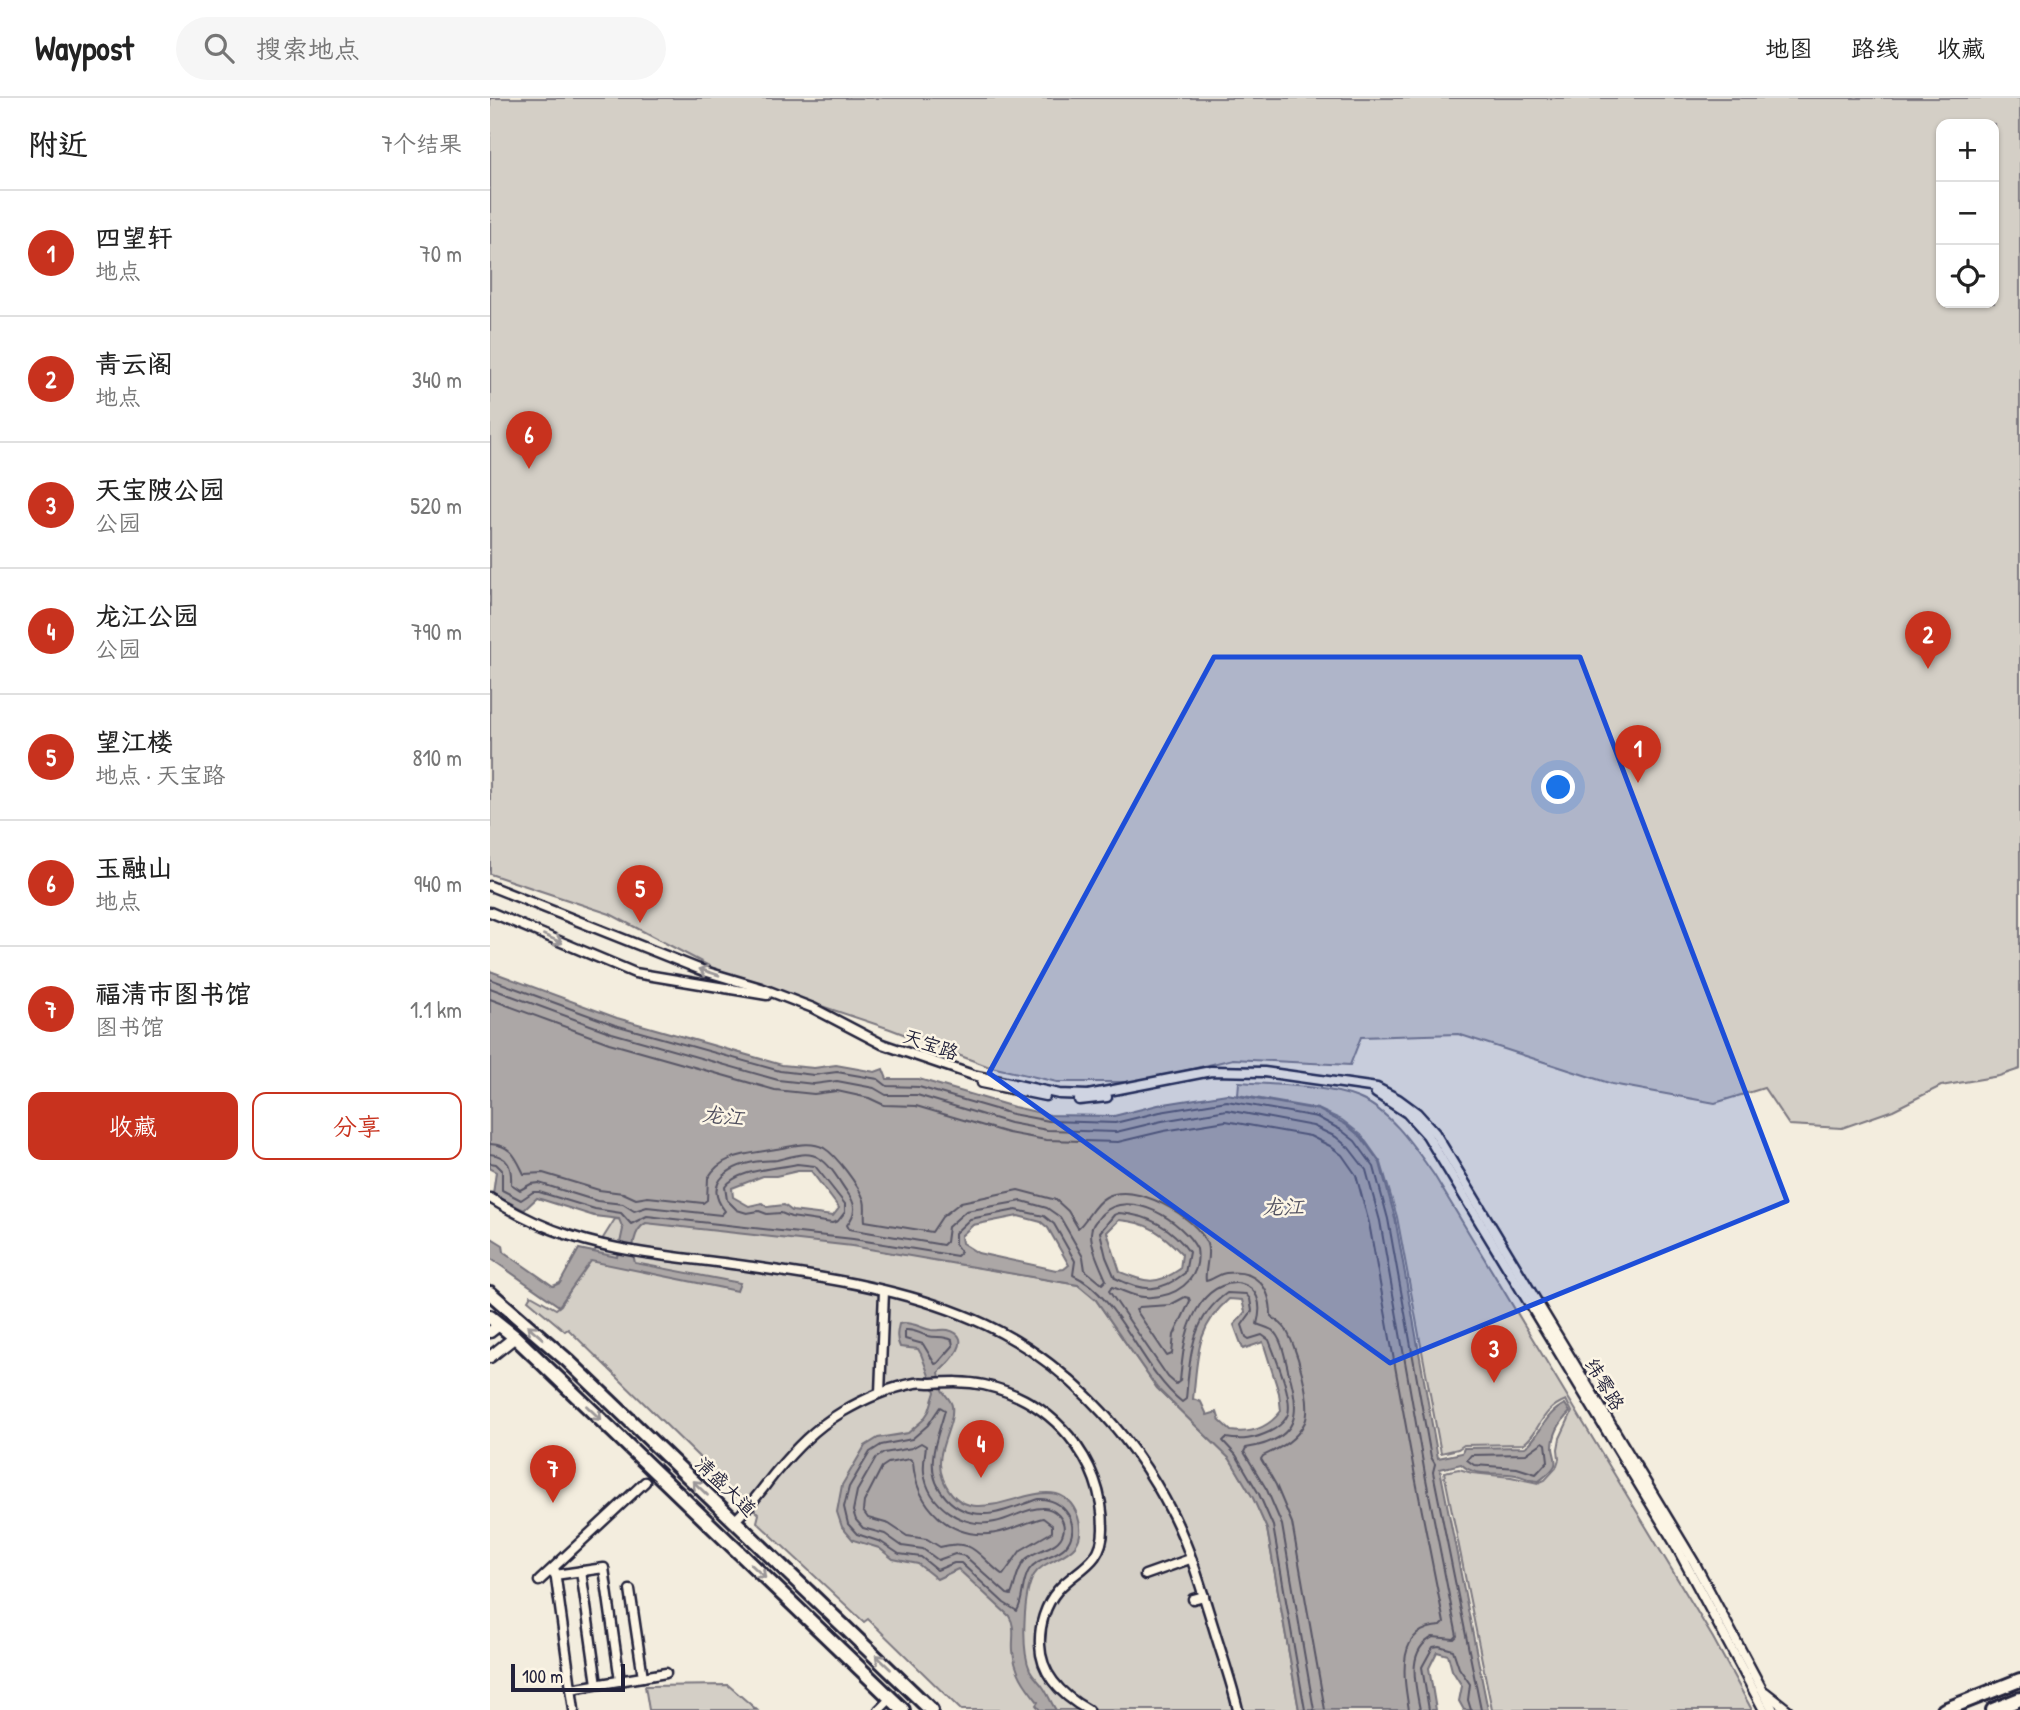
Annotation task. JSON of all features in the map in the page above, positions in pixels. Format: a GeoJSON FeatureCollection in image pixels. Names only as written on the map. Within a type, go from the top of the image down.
{"type":"FeatureCollection","features":[{"type":"Feature","properties":{"kind":"main road","name":"清盛大道"},"geometry":{"type":"LineString","coordinates":[[490,1293],[568,1360],[932,1710]]}},
{"type":"Feature","properties":{"kind":"main road","name":"清盛大道"},"geometry":{"type":"LineString","coordinates":[[493,1325],[515,1337],[902,1710]]}},
{"type":"Feature","properties":{"kind":"main road"},"geometry":{"type":"LineString","coordinates":[[1944,1710],[2020,1680]]}},
{"type":"Feature","properties":{"kind":"main road"},"geometry":{"type":"LineString","coordinates":[[1993,1710],[2020,1699]]}},
{"type":"Feature","properties":{"kind":"street","name":"天宝路"},"geometry":{"type":"LineString","coordinates":[[490,886],[704,971],[761,988],[813,1008],[882,1044],[973,1075],[1059,1094],[1088,1095],[1211,1071],[1243,1071],[1357,1084],[1386,1095]]}},
{"type":"Feature","properties":{"kind":"street","name":"天宝路"},"geometry":{"type":"LineString","coordinates":[[490,912],[624,970],[765,994],[810,1012],[880,1048],[971,1080],[1010,1089],[1059,1099],[1088,1100],[1211,1076],[1251,1075],[1386,1095]]}},
{"type":"Feature","properties":{"kind":"street","name":"纬零路"},"geometry":{"type":"LineString","coordinates":[[1386,1095],[1417,1113],[1435,1133],[1695,1562],[1773,1710]]}},
{"type":"Feature","properties":{"kind":"street","name":"纬零路"},"geometry":{"type":"LineString","coordinates":[[1386,1095],[1427,1135],[1674,1542],[1765,1710]]}},
{"type":"Feature","properties":{"kind":"street"},"geometry":{"type":"LineString","coordinates":[[490,1198],[560,1233],[635,1250],[839,1280],[934,1304],[973,1319],[1020,1343],[1061,1374],[1109,1421],[1141,1461],[1173,1515],[1203,1596],[1238,1710]]}},
{"type":"Feature","properties":{"kind":"street"},"geometry":{"type":"LineString","coordinates":[[880,1392],[884,1291]]}},
{"type":"Feature","properties":{"kind":"street"},"geometry":{"type":"LineString","coordinates":[[490,1357],[515,1337]]}},
{"type":"Feature","properties":{"kind":"street"},"geometry":{"type":"LineString","coordinates":[[734,1521],[813,1432],[880,1392],[919,1382],[985,1385],[1034,1405],[1073,1437],[1093,1477],[1101,1508],[1102,1538],[1088,1566],[1053,1597],[1043,1616],[1040,1640],[1044,1664],[1054,1682],[1062,1693],[1087,1710]]}},
{"type":"Feature","properties":{"kind":"street"},"geometry":{"type":"LineString","coordinates":[[539,1581],[555,1571],[645,1482]]}},
{"type":"Feature","properties":{"kind":"street"},"geometry":{"type":"LineString","coordinates":[[1145,1574],[1190,1559]]}},
{"type":"Feature","properties":{"kind":"street"},"geometry":{"type":"LineString","coordinates":[[555,1571],[604,1568],[620,1681]]}},
{"type":"Feature","properties":{"kind":"street"},"geometry":{"type":"LineString","coordinates":[[555,1571],[573,1710]]}},
{"type":"Feature","properties":{"kind":"street"},"geometry":{"type":"LineString","coordinates":[[581,1571],[597,1684]]}},
{"type":"Feature","properties":{"kind":"street"},"geometry":{"type":"LineString","coordinates":[[630,1590],[643,1677]]}},
{"type":"Feature","properties":{"kind":"street"},"geometry":{"type":"LineString","coordinates":[[1193,1599],[1203,1596]]}},
{"type":"Feature","properties":{"kind":"street"},"geometry":{"type":"LineString","coordinates":[[571,1689],[666,1673]]}},
{"type":"Feature","properties":{"kind":"street"},"geometry":{"type":"LineString","coordinates":[[1765,1692],[1788,1710]]}},
{"type":"Feature","properties":{"kind":"street"},"geometry":{"type":"LineString","coordinates":[[879,1710],[891,1699]]}},
{"type":"Feature","properties":{"kind":"highlighted area"},"geometry":{"type":"Polygon","coordinates":[[[1214,657],[1580,657],[1787,1201],[1390,1363],[989,1073],[1214,657]]]}},
{"type":"Feature","properties":{"kind":"shaded area"},"geometry":{"type":"Polygon","coordinates":[[[490,98],[2020,98],[2020,1069],[1999,1076],[1941,1086],[1893,1110],[1842,1128],[1789,1125],[1764,1088],[1715,1103],[1612,1084],[1458,1034],[1361,1037],[1350,1065],[1233,1059],[1139,1082],[1057,1082],[987,1066],[890,1029],[744,980],[711,967],[610,914],[490,874],[490,98]]]}},
{"type":"Feature","properties":{"kind":"shaded area"},"geometry":{"type":"Polygon","coordinates":[[[1239,1082],[1315,1088],[1358,1098],[1381,1111],[1410,1142],[1434,1175],[1713,1638],[1752,1710],[1492,1710],[1444,1472],[1459,1469],[1538,1483],[1545,1480],[1556,1468],[1560,1438],[1572,1412],[1566,1400],[1557,1404],[1523,1444],[1464,1445],[1441,1453],[1397,1217],[1381,1163],[1361,1135],[1342,1120],[1318,1109],[1238,1095],[1239,1082]]]}},
{"type":"Feature","properties":{"kind":"shaded area"},"geometry":{"type":"Polygon","coordinates":[[[615,1219],[852,1245],[1078,1285],[1096,1300],[1157,1388],[1230,1459],[1253,1497],[1267,1529],[1299,1710],[961,1710],[868,1619],[864,1622],[757,1522],[759,1514],[739,1495],[734,1497],[699,1464],[703,1461],[568,1329],[565,1331],[528,1300],[531,1295],[556,1309],[561,1305],[615,1219]]]}},
{"type":"Feature","properties":{"kind":"shaded area"},"geometry":{"type":"Polygon","coordinates":[[[728,1685],[757,1710],[649,1710],[645,1686],[728,1685]]]}},
{"type":"Feature","properties":{"kind":"water","name":"龙江"},"geometry":{"type":"Polygon","coordinates":[[[490,971],[617,1018],[782,1065],[814,1068],[836,1065],[875,1072],[883,1069],[887,1079],[919,1079],[1050,1115],[1114,1116],[1158,1105],[1227,1094],[1319,1110],[1345,1124],[1361,1137],[1380,1163],[1395,1218],[1438,1458],[1462,1453],[1464,1448],[1525,1447],[1557,1409],[1565,1404],[1570,1412],[1554,1438],[1555,1465],[1539,1481],[1509,1474],[1480,1473],[1461,1464],[1440,1469],[1488,1710],[1464,1710],[1459,1701],[1462,1686],[1452,1670],[1448,1655],[1437,1652],[1429,1668],[1436,1710],[1299,1710],[1267,1529],[1253,1498],[1230,1459],[1157,1388],[1096,1300],[1078,1285],[852,1246],[646,1223],[638,1230],[634,1241],[635,1263],[740,1283],[737,1291],[591,1261],[559,1306],[490,1258],[490,1237],[503,1245],[504,1252],[553,1286],[560,1283],[579,1249],[617,1257],[623,1229],[619,1219],[594,1216],[537,1198],[524,1210],[493,1194],[496,1172],[490,1169],[490,971]],[[811,1171],[763,1176],[732,1188],[733,1197],[749,1206],[762,1203],[767,1207],[784,1205],[792,1211],[833,1216],[839,1208],[811,1171]],[[1018,1216],[973,1225],[961,1236],[962,1243],[978,1253],[1056,1270],[1069,1265],[1048,1228],[1041,1222],[1018,1216]],[[1119,1220],[1107,1232],[1120,1272],[1151,1281],[1164,1278],[1180,1269],[1182,1254],[1154,1230],[1138,1223],[1119,1220]],[[1229,1299],[1218,1310],[1200,1344],[1193,1399],[1201,1402],[1207,1415],[1217,1412],[1220,1421],[1231,1431],[1246,1432],[1271,1422],[1281,1411],[1279,1393],[1263,1342],[1243,1349],[1234,1325],[1245,1312],[1242,1300],[1229,1299]]]}},
{"type":"Feature","properties":{"kind":"water"},"geometry":{"type":"Polygon","coordinates":[[[899,1324],[931,1330],[948,1330],[960,1338],[958,1350],[939,1372],[941,1388],[952,1406],[940,1469],[943,1479],[956,1498],[973,1506],[992,1505],[1051,1493],[1067,1499],[1078,1517],[1078,1541],[1065,1554],[1040,1568],[1030,1583],[1027,1595],[1024,1636],[1027,1661],[1031,1672],[1056,1710],[1040,1710],[1036,1705],[1038,1702],[1021,1678],[1014,1658],[1013,1628],[1009,1616],[958,1569],[937,1579],[918,1564],[893,1559],[879,1548],[853,1540],[842,1527],[837,1512],[842,1485],[865,1446],[878,1438],[908,1433],[929,1411],[935,1392],[918,1349],[900,1347],[897,1339],[899,1324]]]}},
{"type":"Feature","properties":{"kind":"place","name":"玉融山"},"geometry":{"type":"Point","coordinates":[529,469]}},
{"type":"Feature","properties":{"kind":"place","name":"青云阁"},"geometry":{"type":"Point","coordinates":[1928,669]}},
{"type":"Feature","properties":{"kind":"place","name":"四望轩"},"geometry":{"type":"Point","coordinates":[1638,783]}},
{"type":"Feature","properties":{"kind":"place","name":"望江楼"},"geometry":{"type":"Point","coordinates":[640,923]}},
{"type":"Feature","properties":{"kind":"place","name":"天宝陂公园"},"geometry":{"type":"Point","coordinates":[1494,1383]}},
{"type":"Feature","properties":{"kind":"place","name":"龙江公园"},"geometry":{"type":"Point","coordinates":[981,1478]}},
{"type":"Feature","properties":{"kind":"place","name":"福清市图书馆"},"geometry":{"type":"Point","coordinates":[553,1503]}}]}
